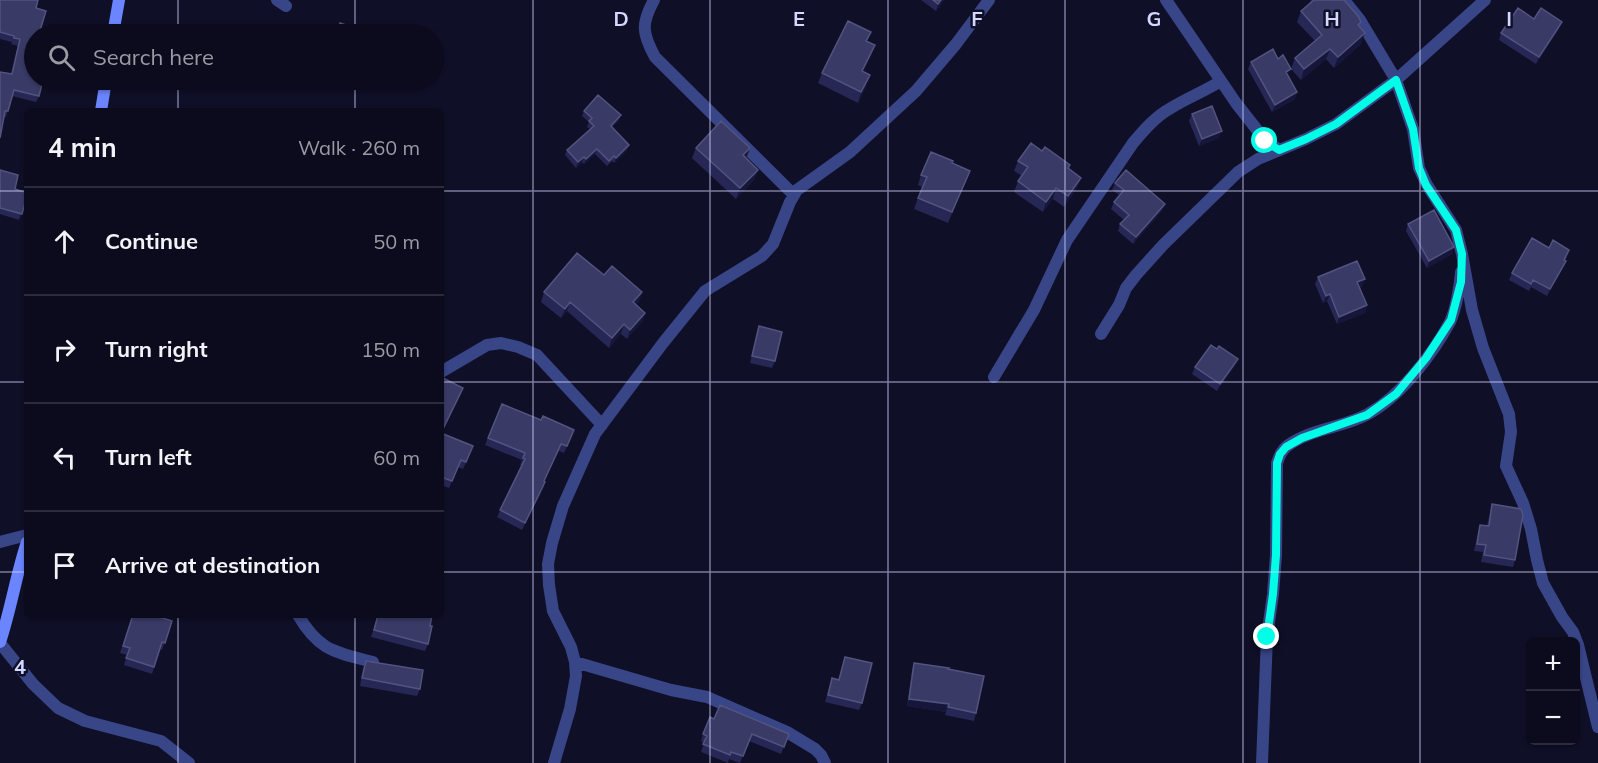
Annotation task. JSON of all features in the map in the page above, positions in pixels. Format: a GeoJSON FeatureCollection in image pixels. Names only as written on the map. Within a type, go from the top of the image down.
{"type":"FeatureCollection","features":[{"type":"Feature","properties":{"kind":"main road"},"geometry":{"type":"LineString","coordinates":[[115,24],[119,0]]}},
{"type":"Feature","properties":{"kind":"main road"},"geometry":{"type":"LineString","coordinates":[[101,108],[104,90]]}},
{"type":"Feature","properties":{"kind":"main road"},"geometry":{"type":"LineString","coordinates":[[0,642],[24,552]]}},
{"type":"Feature","properties":{"kind":"street"},"geometry":{"type":"LineString","coordinates":[[654,0],[645,20],[644,29],[647,43],[655,57],[794,195]]}},
{"type":"Feature","properties":{"kind":"street"},"geometry":{"type":"LineString","coordinates":[[554,763],[570,709],[576,676],[571,647],[553,611],[548,564],[563,506],[596,434],[663,343],[705,291],[769,250],[797,190],[850,152],[916,91],[989,0]]}},
{"type":"Feature","properties":{"kind":"street"},"geometry":{"type":"LineString","coordinates":[[1166,0],[1236,103],[1265,141],[1279,150]]}},
{"type":"Feature","properties":{"kind":"street"},"geometry":{"type":"LineString","coordinates":[[1344,0],[1396,80],[1413,129],[1419,168],[1426,185],[1456,230],[1474,320],[1509,414],[1511,432],[1506,469],[1523,503],[1544,583],[1562,617],[1573,632],[1578,645],[1598,727]]}},
{"type":"Feature","properties":{"kind":"street"},"geometry":{"type":"LineString","coordinates":[[1101,334],[1119,305],[1126,288],[1163,244],[1238,172],[1258,159],[1336,124],[1396,80],[1485,0]]}},
{"type":"Feature","properties":{"kind":"street"},"geometry":{"type":"LineString","coordinates":[[994,377],[1034,310],[1067,240],[1133,143],[1169,108],[1221,81]]}},
{"type":"Feature","properties":{"kind":"street"},"geometry":{"type":"LineString","coordinates":[[1262,763],[1267,637],[1276,555],[1277,463],[1280,454],[1286,447],[1302,438],[1367,415],[1396,394],[1426,358],[1451,320],[1461,282],[1462,254]]}},
{"type":"Feature","properties":{"kind":"street"},"geometry":{"type":"LineString","coordinates":[[444,370],[487,345],[501,343],[518,347],[537,355],[602,426]]}},
{"type":"Feature","properties":{"kind":"street"},"geometry":{"type":"LineString","coordinates":[[0,542],[24,536]]}},
{"type":"Feature","properties":{"kind":"street"},"geometry":{"type":"LineString","coordinates":[[300,618],[307,631],[320,644],[337,653],[373,662]]}},
{"type":"Feature","properties":{"kind":"street"},"geometry":{"type":"LineString","coordinates":[[0,642],[33,684],[58,708],[85,721],[160,741],[189,763]]}},
{"type":"Feature","properties":{"kind":"street"},"geometry":{"type":"LineString","coordinates":[[575,662],[671,690],[708,697],[787,732],[815,748],[825,763]]}},
{"type":"Feature","properties":{"kind":"building"},"geometry":{"type":"Polygon","coordinates":[[[0,0],[38,0],[36,8],[46,11],[42,24],[24,24],[24,90],[40,90],[39,96],[14,90],[8,111],[5,111],[0,138],[0,72],[12,74],[20,39],[0,32],[0,0]]]}},
{"type":"Feature","properties":{"kind":"building"},"geometry":{"type":"Polygon","coordinates":[[[1314,0],[1344,0],[1358,16],[1361,22],[1358,25],[1365,33],[1338,57],[1330,49],[1304,69],[1295,58],[1322,35],[1301,11],[1314,0]]]}},
{"type":"Feature","properties":{"kind":"building"},"geometry":{"type":"Polygon","coordinates":[[[1518,8],[1534,19],[1541,8],[1562,22],[1539,57],[1501,33],[1518,8]]]}},
{"type":"Feature","properties":{"kind":"building"},"geometry":{"type":"Polygon","coordinates":[[[848,21],[871,32],[866,41],[875,45],[862,71],[870,75],[861,92],[822,73],[848,21]]]}},
{"type":"Feature","properties":{"kind":"building"},"geometry":{"type":"Polygon","coordinates":[[[1273,49],[1278,59],[1283,55],[1291,69],[1286,72],[1297,92],[1275,105],[1251,62],[1273,49]]]}},
{"type":"Feature","properties":{"kind":"building"},"geometry":{"type":"Polygon","coordinates":[[[598,95],[621,115],[611,126],[629,145],[616,158],[614,156],[609,161],[597,149],[586,159],[584,157],[578,162],[567,150],[594,126],[589,121],[592,118],[584,111],[598,95]]]}},
{"type":"Feature","properties":{"kind":"building"},"geometry":{"type":"Polygon","coordinates":[[[1212,106],[1222,131],[1202,139],[1192,114],[1212,106]]]}},
{"type":"Feature","properties":{"kind":"building"},"geometry":{"type":"Polygon","coordinates":[[[721,121],[750,148],[743,155],[758,170],[740,188],[696,148],[721,121]]]}},
{"type":"Feature","properties":{"kind":"building"},"geometry":{"type":"Polygon","coordinates":[[[1031,143],[1042,151],[1045,147],[1070,165],[1068,168],[1081,178],[1068,196],[1056,188],[1046,202],[1018,181],[1028,167],[1018,161],[1031,143]]]}},
{"type":"Feature","properties":{"kind":"building"},"geometry":{"type":"Polygon","coordinates":[[[931,152],[970,171],[952,212],[918,198],[927,177],[921,175],[931,152]]]}},
{"type":"Feature","properties":{"kind":"building"},"geometry":{"type":"Polygon","coordinates":[[[0,170],[18,175],[15,189],[24,192],[24,207],[22,214],[0,208],[0,170]]]}},
{"type":"Feature","properties":{"kind":"building"},"geometry":{"type":"Polygon","coordinates":[[[1126,170],[1165,204],[1136,237],[1120,224],[1129,215],[1114,202],[1124,190],[1115,183],[1126,170]]]}},
{"type":"Feature","properties":{"kind":"building"},"geometry":{"type":"Polygon","coordinates":[[[1434,210],[1454,247],[1429,261],[1408,224],[1434,210]]]}},
{"type":"Feature","properties":{"kind":"building"},"geometry":{"type":"Polygon","coordinates":[[[1532,238],[1549,248],[1553,240],[1569,250],[1564,260],[1566,261],[1550,289],[1533,280],[1531,284],[1512,273],[1532,238]]]}},
{"type":"Feature","properties":{"kind":"building"},"geometry":{"type":"Polygon","coordinates":[[[577,253],[604,275],[612,266],[642,292],[633,302],[645,313],[630,330],[624,324],[612,338],[570,302],[565,309],[544,292],[577,253]]]}},
{"type":"Feature","properties":{"kind":"building"},"geometry":{"type":"Polygon","coordinates":[[[1357,261],[1365,279],[1357,282],[1367,305],[1339,317],[1330,294],[1326,296],[1318,277],[1357,261]]]}},
{"type":"Feature","properties":{"kind":"building"},"geometry":{"type":"Polygon","coordinates":[[[759,326],[782,332],[775,361],[752,356],[759,326]]]}},
{"type":"Feature","properties":{"kind":"building"},"geometry":{"type":"Polygon","coordinates":[[[1211,345],[1217,349],[1219,346],[1238,359],[1220,384],[1195,367],[1211,345]]]}},
{"type":"Feature","properties":{"kind":"building"},"geometry":{"type":"Polygon","coordinates":[[[444,378],[463,388],[444,427],[444,378]]]}},
{"type":"Feature","properties":{"kind":"building"},"geometry":{"type":"Polygon","coordinates":[[[502,404],[541,420],[543,416],[574,430],[567,446],[561,444],[525,523],[500,510],[525,459],[523,458],[525,453],[488,438],[502,404]]]}},
{"type":"Feature","properties":{"kind":"building"},"geometry":{"type":"Polygon","coordinates":[[[444,434],[473,446],[466,462],[461,460],[452,481],[444,478],[444,434]]]}},
{"type":"Feature","properties":{"kind":"building"},"geometry":{"type":"Polygon","coordinates":[[[1492,504],[1521,509],[1523,515],[1515,560],[1484,555],[1486,545],[1477,544],[1480,525],[1489,526],[1492,504]]]}},
{"type":"Feature","properties":{"kind":"building"},"geometry":{"type":"Polygon","coordinates":[[[132,618],[162,618],[172,621],[154,667],[126,658],[130,648],[123,646],[132,618]]]}},
{"type":"Feature","properties":{"kind":"building"},"geometry":{"type":"Polygon","coordinates":[[[377,618],[431,618],[428,644],[374,630],[377,618]]]}},
{"type":"Feature","properties":{"kind":"building"},"geometry":{"type":"Polygon","coordinates":[[[845,657],[872,663],[862,703],[828,695],[832,678],[839,680],[845,657]]]}},
{"type":"Feature","properties":{"kind":"building"},"geometry":{"type":"Polygon","coordinates":[[[366,661],[423,670],[420,689],[362,678],[366,661]]]}},
{"type":"Feature","properties":{"kind":"building"},"geometry":{"type":"Polygon","coordinates":[[[914,663],[984,676],[976,713],[948,707],[949,704],[909,699],[914,663]]]}},
{"type":"Feature","properties":{"kind":"building"},"geometry":{"type":"Polygon","coordinates":[[[720,705],[789,734],[784,747],[752,734],[743,756],[731,752],[730,755],[703,744],[707,736],[703,734],[710,717],[714,719],[720,705]]]}},
{"type":"Feature","properties":{"kind":"route"},"geometry":{"type":"LineString","coordinates":[[1265,141],[1279,150],[1306,139],[1336,124],[1396,80],[1413,129],[1419,168],[1426,185],[1456,230],[1462,254],[1461,282],[1451,320],[1426,358],[1396,394],[1367,415],[1302,438],[1286,447],[1280,454],[1277,463],[1276,555],[1267,637]]}}]}
